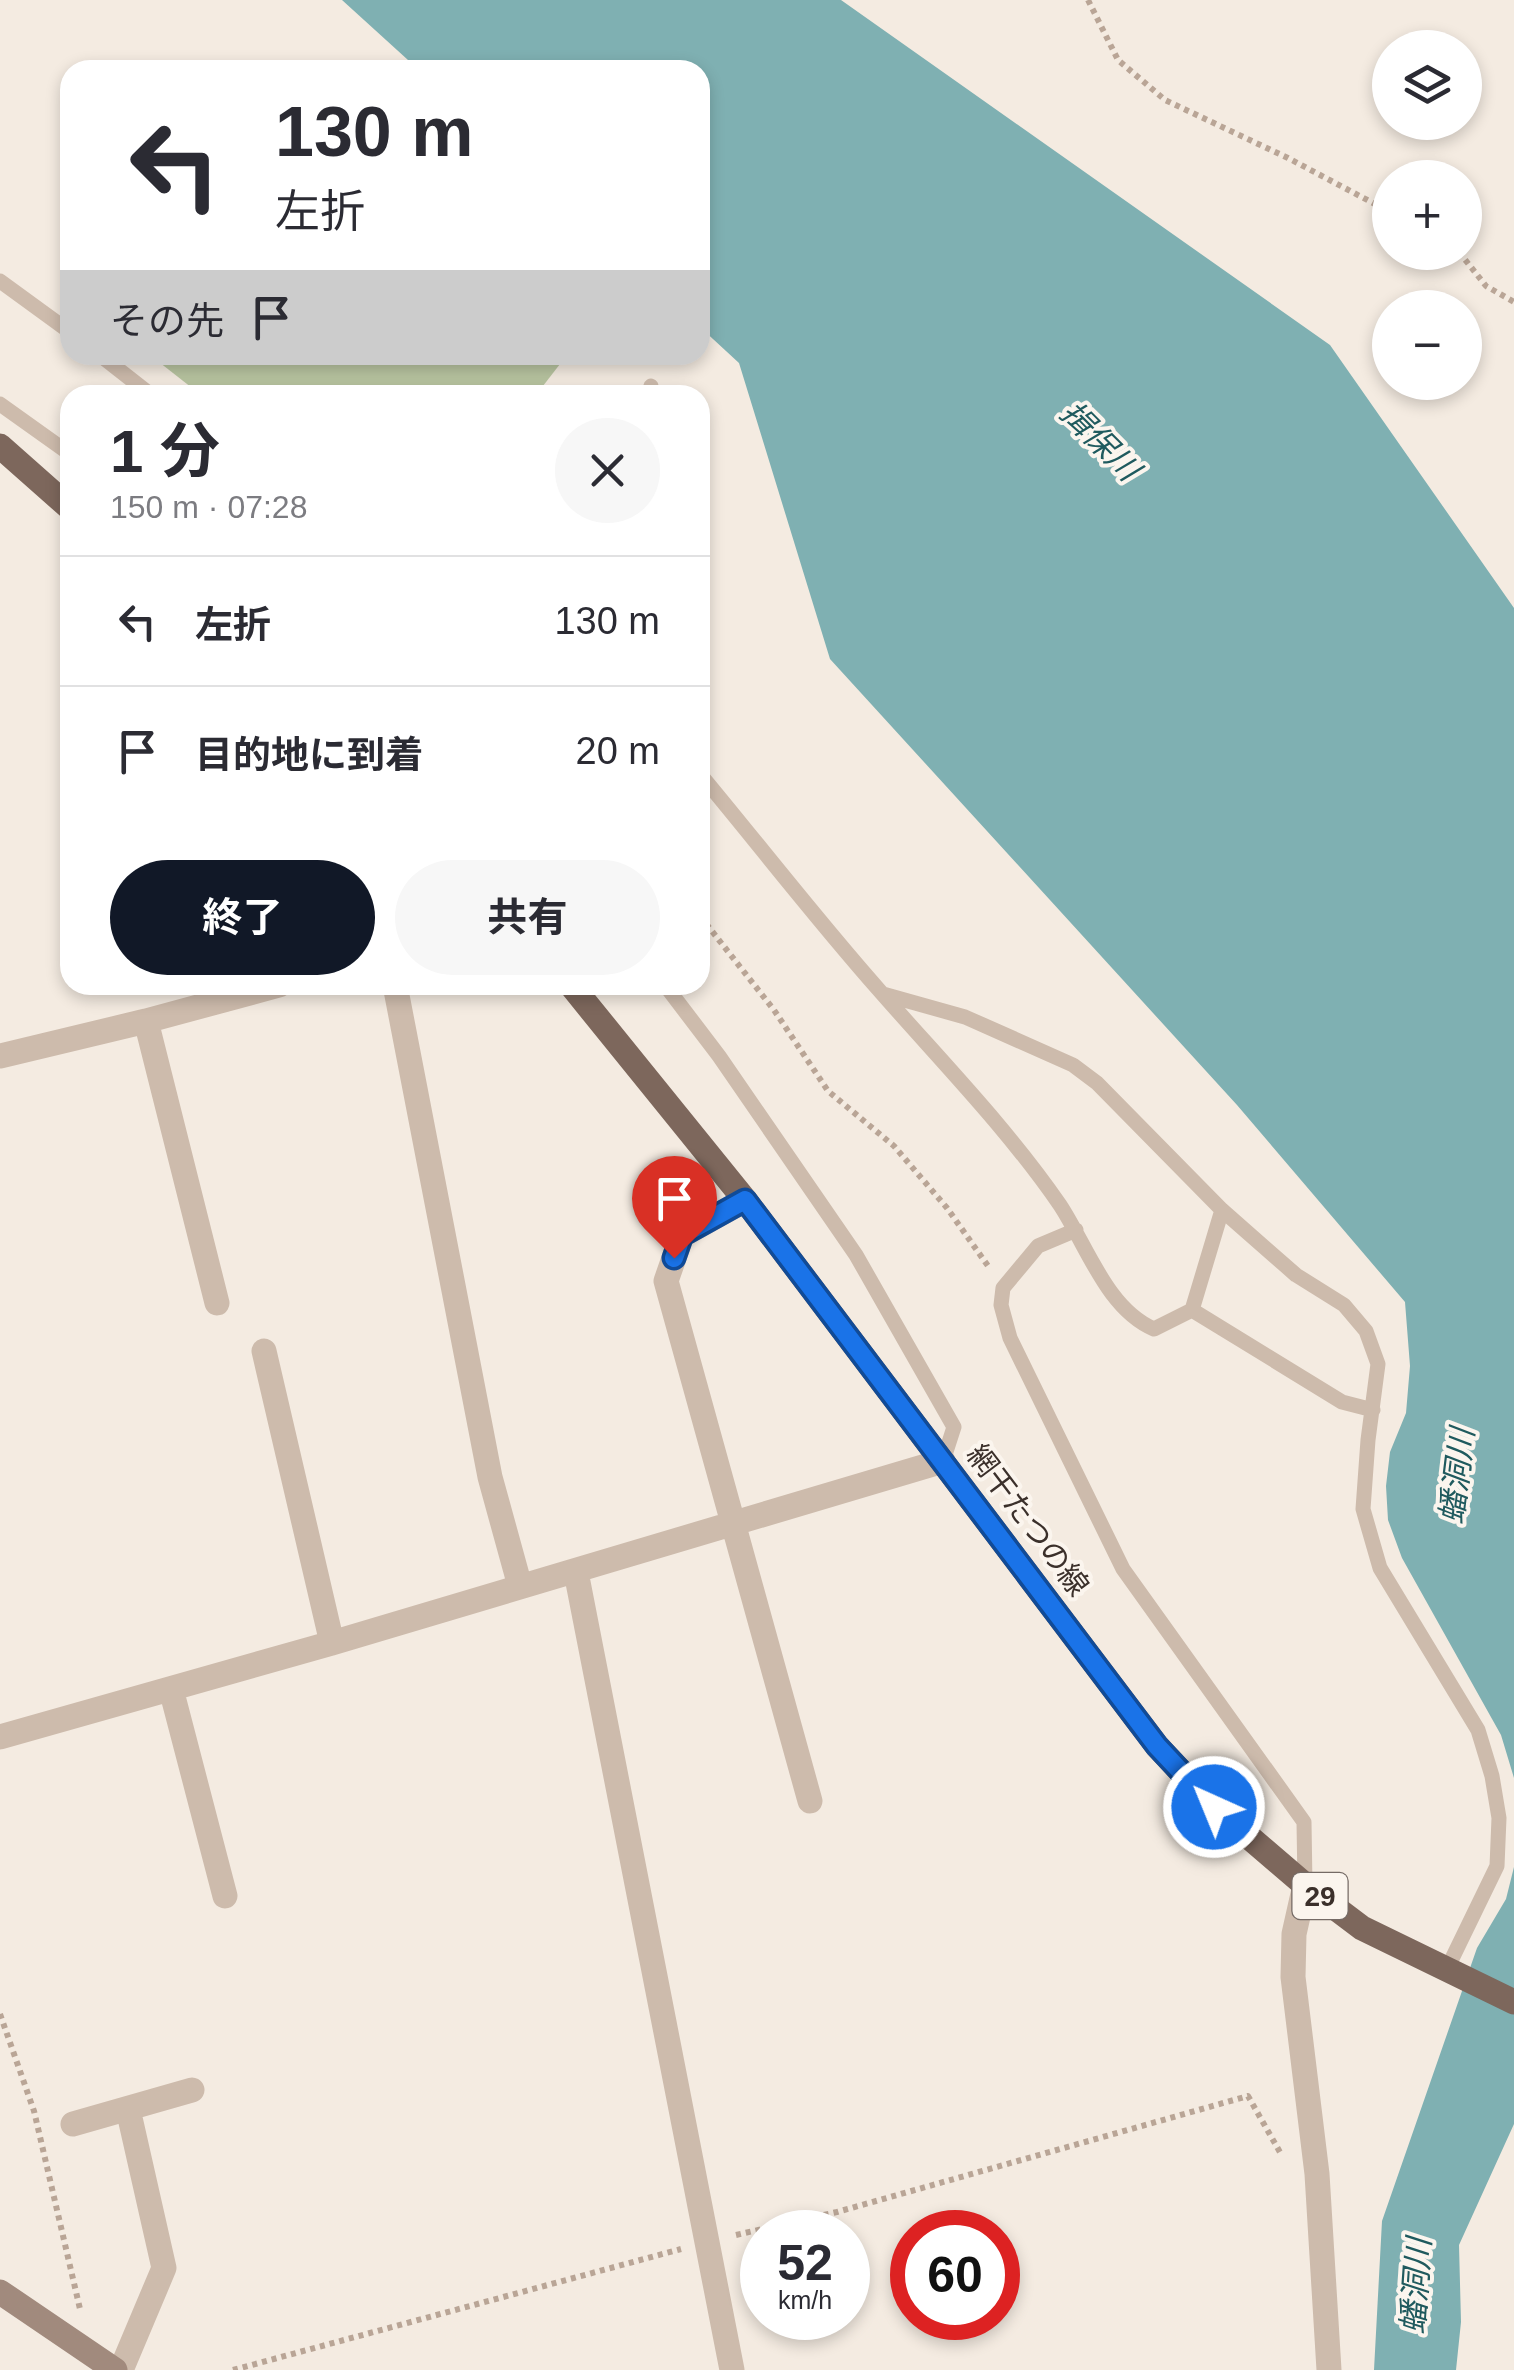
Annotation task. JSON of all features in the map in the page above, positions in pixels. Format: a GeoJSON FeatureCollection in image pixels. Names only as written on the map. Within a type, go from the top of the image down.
{"type":"FeatureCollection","features":[{"type":"Feature","properties":{"kind":"main road"},"geometry":{"type":"LineString","coordinates":[[0,446],[60,499]]}},
{"type":"Feature","properties":{"kind":"main road","name":"網干たつの線"},"geometry":{"type":"LineString","coordinates":[[580,995],[745,1200],[1157,1746],[1214,1807],[1362,1928],[1514,2002]]}},
{"type":"Feature","properties":{"kind":"street"},"geometry":{"type":"LineString","coordinates":[[0,1056],[244,995]]}},
{"type":"Feature","properties":{"kind":"street"},"geometry":{"type":"LineString","coordinates":[[396,995],[490,1477],[520,1586]]}},
{"type":"Feature","properties":{"kind":"street"},"geometry":{"type":"LineString","coordinates":[[146,1022],[218,1303]]}},
{"type":"Feature","properties":{"kind":"street"},"geometry":{"type":"LineString","coordinates":[[745,1200],[682,1235],[666,1282],[810,1801]]}},
{"type":"Feature","properties":{"kind":"street"},"geometry":{"type":"LineString","coordinates":[[264,1351],[332,1643]]}},
{"type":"Feature","properties":{"kind":"street"},"geometry":{"type":"LineString","coordinates":[[0,1737],[576,1572],[943,1461]]}},
{"type":"Feature","properties":{"kind":"street"},"geometry":{"type":"LineString","coordinates":[[576,1572],[732,2370]]}},
{"type":"Feature","properties":{"kind":"street"},"geometry":{"type":"LineString","coordinates":[[170,1689],[225,1896]]}},
{"type":"Feature","properties":{"kind":"street"},"geometry":{"type":"LineString","coordinates":[[1305,1885],[1294,1934],[1293,1978],[1317,2174],[1329,2370]]}},
{"type":"Feature","properties":{"kind":"street"},"geometry":{"type":"LineString","coordinates":[[73,2124],[192,2090]]}},
{"type":"Feature","properties":{"kind":"street"},"geometry":{"type":"LineString","coordinates":[[0,2292],[118,2370],[164,2268],[128,2109]]}},
{"type":"Feature","properties":{"kind":"lane"},"geometry":{"type":"LineString","coordinates":[[0,282],[60,325]]}},
{"type":"Feature","properties":{"kind":"lane"},"geometry":{"type":"LineString","coordinates":[[113,365],[138,385]]}},
{"type":"Feature","properties":{"kind":"lane"},"geometry":{"type":"LineString","coordinates":[[0,404],[60,447]]}},
{"type":"Feature","properties":{"kind":"lane"},"geometry":{"type":"LineString","coordinates":[[710,786],[809,910],[1027,1157],[1119,1303],[1137,1322],[1154,1330],[1192,1310],[1222,1210]]}},
{"type":"Feature","properties":{"kind":"lane"},"geometry":{"type":"LineString","coordinates":[[882,994],[965,1017],[1073,1065],[1097,1083],[1222,1210],[1296,1275],[1344,1305],[1366,1331],[1378,1364],[1363,1509],[1380,1568],[1478,1730],[1499,1818],[1497,1866],[1446,1970]]}},
{"type":"Feature","properties":{"kind":"lane"},"geometry":{"type":"LineString","coordinates":[[673,995],[720,1056],[856,1254],[954,1426],[943,1461]]}},
{"type":"Feature","properties":{"kind":"lane"},"geometry":{"type":"LineString","coordinates":[[1076,1230],[1038,1246],[1003,1288],[1002,1305],[1010,1338],[1123,1569],[1304,1822],[1305,1885]]}},
{"type":"Feature","properties":{"kind":"lane"},"geometry":{"type":"LineString","coordinates":[[1192,1310],[1342,1402],[1373,1410]]}},
{"type":"Feature","properties":{"kind":"path"},"geometry":{"type":"LineString","coordinates":[[1088,0],[1118,60],[1165,100],[1372,202]]}},
{"type":"Feature","properties":{"kind":"path"},"geometry":{"type":"LineString","coordinates":[[1474,270],[1486,286],[1514,302]]}},
{"type":"Feature","properties":{"kind":"path"},"geometry":{"type":"LineString","coordinates":[[710,929],[774,1010],[828,1090],[894,1146],[947,1208],[1003,1288]]}},
{"type":"Feature","properties":{"kind":"path"},"geometry":{"type":"LineString","coordinates":[[0,2014],[38,2130],[79,2300],[85,2350]]}},
{"type":"Feature","properties":{"kind":"path"},"geometry":{"type":"LineString","coordinates":[[233,2370],[708,2242],[836,2212],[1248,2096],[1287,2164]]}},
{"type":"Feature","properties":{"kind":"green space"},"geometry":{"type":"Polygon","coordinates":[[[163,365],[559,365],[544,385],[188,385],[163,365]]]}},
{"type":"Feature","properties":{"kind":"water"},"geometry":{"type":"Polygon","coordinates":[[[342,0],[841,0],[1330,345],[1514,608],[1514,1778],[1501,1735],[1402,1558],[1388,1520],[1390,1452],[1406,1413],[1410,1366],[1405,1302],[1237,1105],[830,659],[739,363],[710,336],[710,60],[408,60],[342,0]]]}},
{"type":"Feature","properties":{"kind":"water","name":"蟠洞川"},"geometry":{"type":"Polygon","coordinates":[[[1514,1867],[1514,2124],[1459,2245],[1461,2322],[1456,2370],[1374,2370],[1382,2221],[1477,1948],[1506,1899],[1514,1867]]]}},
{"type":"Feature","properties":{"kind":"route"},"geometry":{"type":"LineString","coordinates":[[674,1258],[682,1235],[745,1200],[1157,1746],[1214,1807]]}},
{"type":"Feature","properties":{"kind":"water label","name":"揖保川"},"geometry":{"type":"Point","coordinates":[1100,441]}}]}
